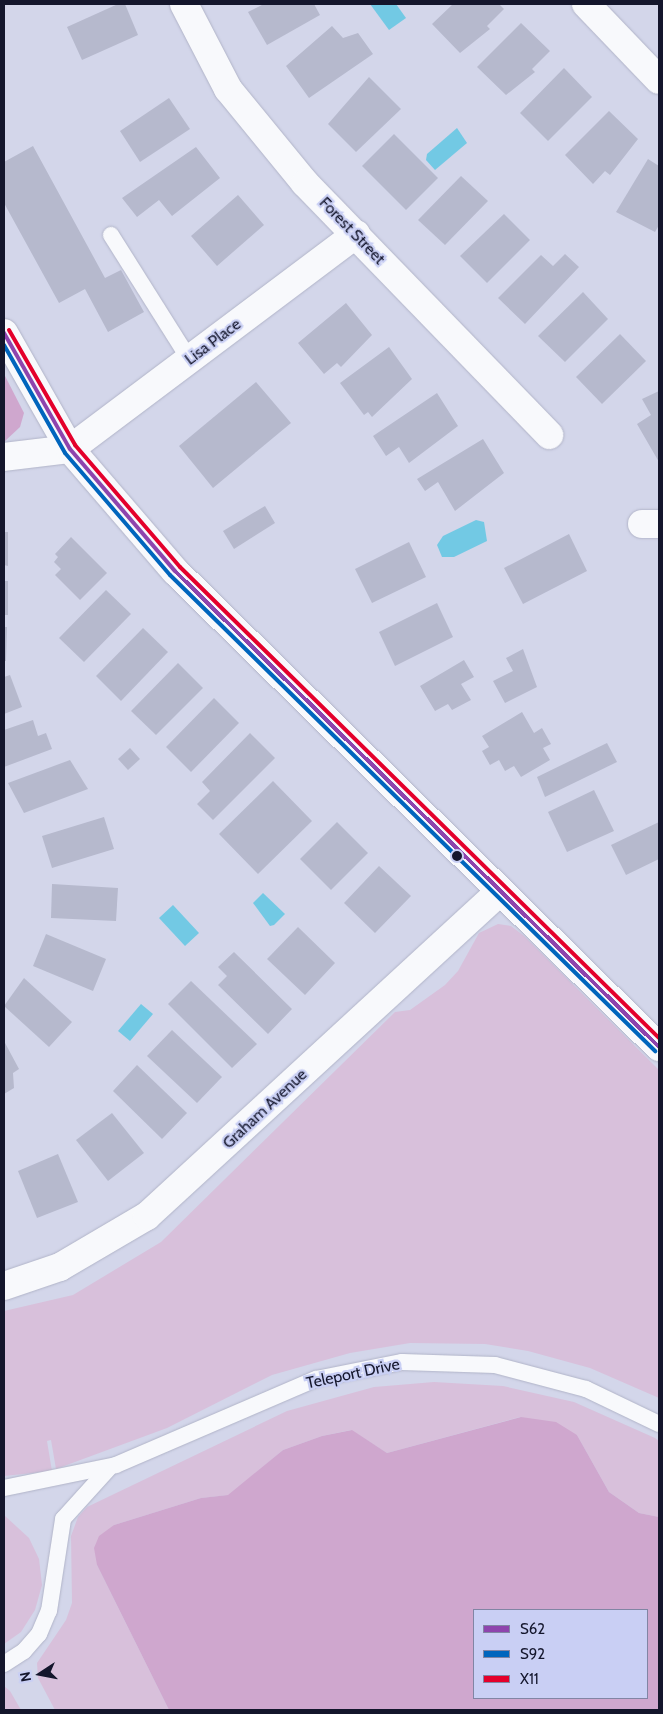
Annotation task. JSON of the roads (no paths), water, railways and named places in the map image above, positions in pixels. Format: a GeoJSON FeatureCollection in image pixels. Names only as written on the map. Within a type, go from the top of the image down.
{"type":"FeatureCollection","features":[{"type":"Feature","properties":{"kind":"street","name":"Forest Street"},"geometry":{"type":"LineString","coordinates":[[184,4],[228,89],[305,182],[549,435]]}},
{"type":"Feature","properties":{"kind":"street"},"geometry":{"type":"LineString","coordinates":[[586,4],[659,80]]}},
{"type":"Feature","properties":{"kind":"street","name":"Lisa Place"},"geometry":{"type":"LineString","coordinates":[[70,449],[356,234]]}},
{"type":"Feature","properties":{"kind":"street"},"geometry":{"type":"LineString","coordinates":[[4,333],[70,449],[175,571],[659,1047]]}},
{"type":"Feature","properties":{"kind":"street"},"geometry":{"type":"LineString","coordinates":[[4,457],[70,449]]}},
{"type":"Feature","properties":{"kind":"street","name":"Graham Avenue"},"geometry":{"type":"LineString","coordinates":[[4,1286],[60,1267],[147,1216],[500,891]]}},
{"type":"Feature","properties":{"kind":"lane"},"geometry":{"type":"LineString","coordinates":[[111,235],[189,359]]}},
{"type":"Feature","properties":{"kind":"lane","name":"Teleport Drive"},"geometry":{"type":"LineString","coordinates":[[4,1488],[112,1466],[316,1379],[402,1362],[495,1365],[586,1388],[659,1424]]}},
{"type":"Feature","properties":{"kind":"lane","name":"Teleport Drive"},"geometry":{"type":"LineString","coordinates":[[4,1664],[24,1651],[39,1634],[49,1611],[63,1519],[112,1466]]}},
{"type":"Feature","properties":{"kind":"water"},"geometry":{"type":"Polygon","coordinates":[[[370,4],[396,4],[406,18],[389,30],[370,4]]]}},
{"type":"Feature","properties":{"kind":"water"},"geometry":{"type":"Polygon","coordinates":[[[457,128],[467,143],[435,170],[426,160],[427,154],[457,128]]]}},
{"type":"Feature","properties":{"kind":"water"},"geometry":{"type":"Polygon","coordinates":[[[476,520],[484,522],[487,541],[454,557],[442,557],[437,545],[443,536],[476,520]]]}},
{"type":"Feature","properties":{"kind":"water"},"geometry":{"type":"Polygon","coordinates":[[[263,893],[285,914],[274,925],[270,926],[253,903],[263,893]]]}},
{"type":"Feature","properties":{"kind":"water"},"geometry":{"type":"Polygon","coordinates":[[[173,905],[199,933],[185,946],[159,918],[173,905]]]}},
{"type":"Feature","properties":{"kind":"water"},"geometry":{"type":"Polygon","coordinates":[[[141,1004],[153,1014],[130,1041],[118,1031],[141,1004]]]}}]}
